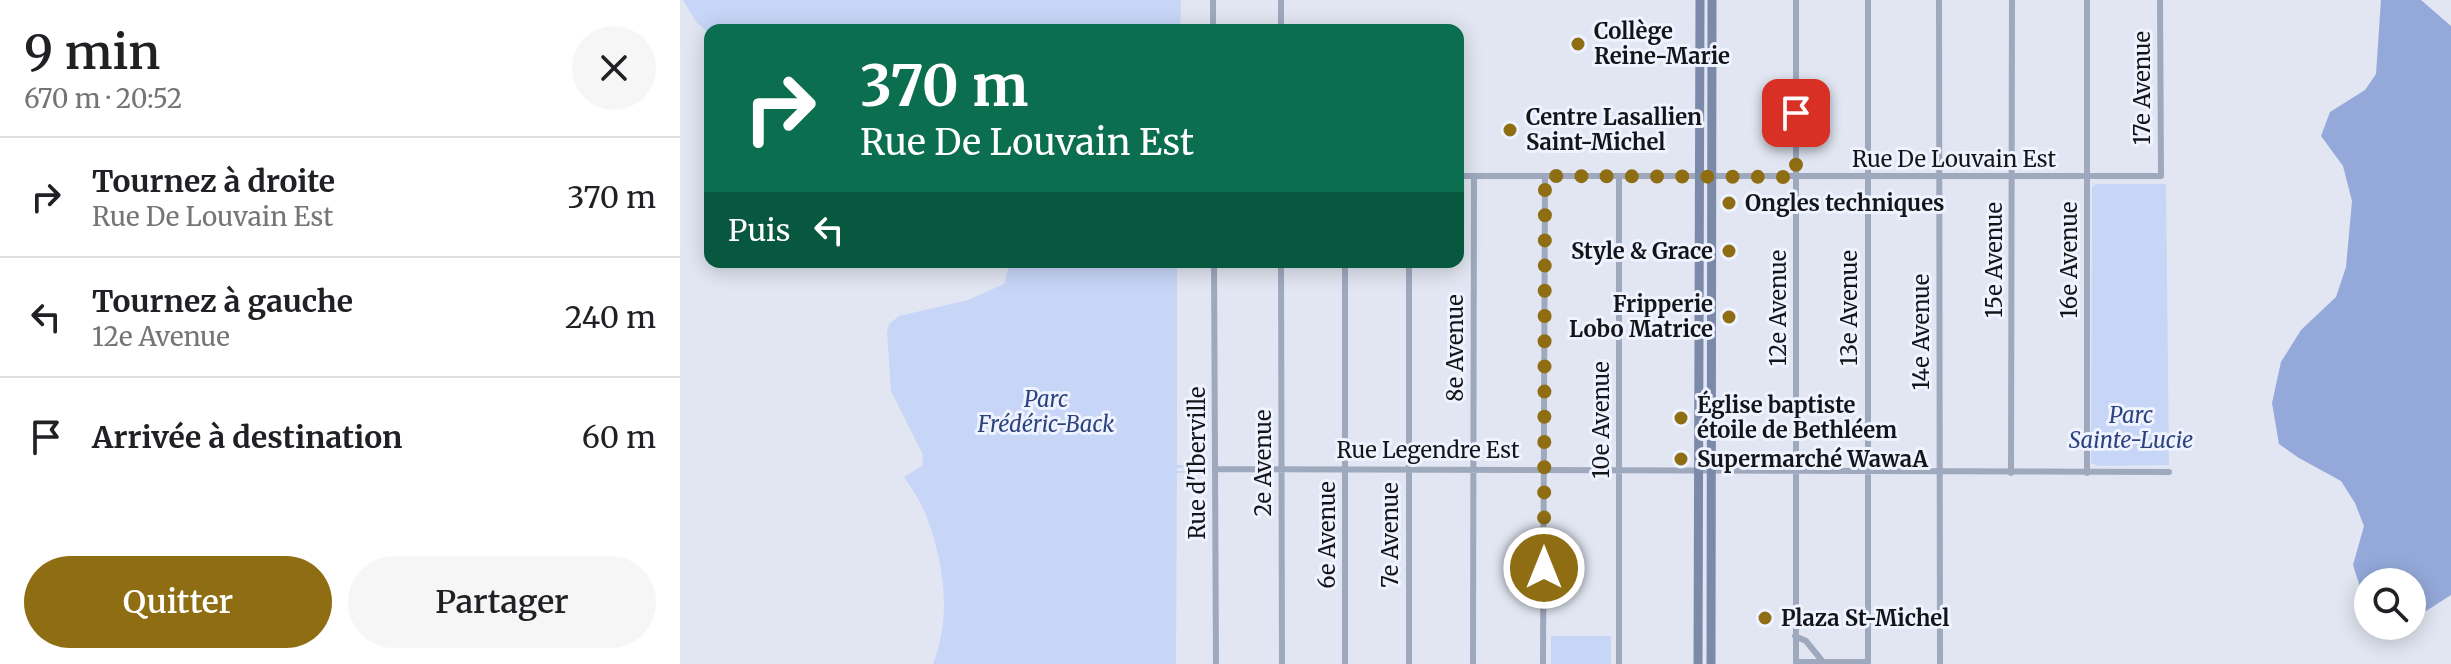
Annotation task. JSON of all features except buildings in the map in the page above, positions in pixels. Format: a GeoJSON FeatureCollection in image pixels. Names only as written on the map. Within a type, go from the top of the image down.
{"type":"FeatureCollection","features":[{"type":"Feature","properties":{"kind":"main road"},"geometry":{"type":"LineString","coordinates":[[1698,664],[1700,0]]}},
{"type":"Feature","properties":{"kind":"main road"},"geometry":{"type":"LineString","coordinates":[[1711,664],[1712,0]]}},
{"type":"Feature","properties":{"kind":"street"},"geometry":{"type":"LineString","coordinates":[[1213,0],[1213,24]]}},
{"type":"Feature","properties":{"kind":"street"},"geometry":{"type":"LineString","coordinates":[[1281,0],[1281,24]]}},
{"type":"Feature","properties":{"kind":"street","name":"12e Avenue"},"geometry":{"type":"LineString","coordinates":[[1796,0],[1796,663]]}},
{"type":"Feature","properties":{"kind":"street","name":"13e Avenue"},"geometry":{"type":"LineString","coordinates":[[1868,0],[1868,663]]}},
{"type":"Feature","properties":{"kind":"street","name":"14e Avenue"},"geometry":{"type":"LineString","coordinates":[[1939,0],[1940,664]]}},
{"type":"Feature","properties":{"kind":"street","name":"15e Avenue"},"geometry":{"type":"LineString","coordinates":[[2011,473],[2012,0]]}},
{"type":"Feature","properties":{"kind":"street","name":"16e Avenue"},"geometry":{"type":"LineString","coordinates":[[2087,0],[2087,473]]}},
{"type":"Feature","properties":{"kind":"street","name":"17e Avenue"},"geometry":{"type":"LineString","coordinates":[[2160,0],[2161,176]]}},
{"type":"Feature","properties":{"kind":"street","name":"Rue De Louvain Est"},"geometry":{"type":"LineString","coordinates":[[1464,176],[2161,176]]}},
{"type":"Feature","properties":{"kind":"street","name":"8e Avenue"},"geometry":{"type":"LineString","coordinates":[[1473,664],[1474,176]]}},
{"type":"Feature","properties":{"kind":"street"},"geometry":{"type":"LineString","coordinates":[[1543,664],[1545,176]]}},
{"type":"Feature","properties":{"kind":"street","name":"10e Avenue"},"geometry":{"type":"LineString","coordinates":[[1619,176],[1619,664]]}},
{"type":"Feature","properties":{"kind":"street","name":"Rue d'Iberville"},"geometry":{"type":"LineString","coordinates":[[1214,268],[1216,664]]}},
{"type":"Feature","properties":{"kind":"street","name":"2e Avenue"},"geometry":{"type":"LineString","coordinates":[[1281,268],[1282,664]]}},
{"type":"Feature","properties":{"kind":"street","name":"6e Avenue"},"geometry":{"type":"LineString","coordinates":[[1345,268],[1345,664]]}},
{"type":"Feature","properties":{"kind":"street","name":"7e Avenue"},"geometry":{"type":"LineString","coordinates":[[1409,268],[1409,664]]}},
{"type":"Feature","properties":{"kind":"street","name":"Rue Legendre Est"},"geometry":{"type":"LineString","coordinates":[[1215,469],[2169,472]]}},
{"type":"Feature","properties":{"kind":"street"},"geometry":{"type":"LineString","coordinates":[[1795,636],[1806,641],[1823,662]]}},
{"type":"Feature","properties":{"kind":"street"},"geometry":{"type":"LineString","coordinates":[[1796,663],[1868,663]]}},
{"type":"Feature","properties":{"kind":"green space"},"geometry":{"type":"Polygon","coordinates":[[[683,0],[1181,0],[1180,24],[704,24],[704,29],[696,22],[683,0]]]}},
{"type":"Feature","properties":{"kind":"green space","name":"Parc Sainte-Lucie"},"geometry":{"type":"Polygon","coordinates":[[[2096,184],[2166,184],[2169,465],[2098,466],[2091,463],[2092,187],[2096,184]]]}},
{"type":"Feature","properties":{"kind":"green space","name":"Parc Frédéric-Back"},"geometry":{"type":"Polygon","coordinates":[[[1008,268],[1177,268],[1177,465],[1208,467],[1177,468],[1177,471],[1208,472],[1177,473],[1176,664],[933,664],[939,646],[944,608],[941,570],[926,515],[904,477],[922,466],[923,455],[891,391],[887,332],[889,324],[899,316],[968,300],[1004,284],[1008,268]]]}},
{"type":"Feature","properties":{"kind":"green space"},"geometry":{"type":"Polygon","coordinates":[[[1551,636],[1611,636],[1611,664],[1551,664],[1551,636]]]}},
{"type":"Feature","properties":{"kind":"shaded area"},"geometry":{"type":"Polygon","coordinates":[[[2381,0],[2421,0],[2451,26],[2451,595],[2426,611],[2426,568],[2354,568],[2353,565],[2364,526],[2355,503],[2341,481],[2279,444],[2272,403],[2281,362],[2301,330],[2336,297],[2346,267],[2352,201],[2343,166],[2321,136],[2330,112],[2365,90],[2376,74],[2381,0]]]}},
{"type":"Feature","properties":{"kind":"place","name":"Collège Reine-Marie"},"geometry":{"type":"Point","coordinates":[1578,44]}},
{"type":"Feature","properties":{"kind":"place","name":"Centre Lasallien Saint-Michel"},"geometry":{"type":"Point","coordinates":[1510,130]}},
{"type":"Feature","properties":{"kind":"place","name":"Ongles techniques"},"geometry":{"type":"Point","coordinates":[1729,203]}},
{"type":"Feature","properties":{"kind":"place","name":"Style & Grace"},"geometry":{"type":"Point","coordinates":[1729,251]}},
{"type":"Feature","properties":{"kind":"place","name":"Fripperie Lobo Matrice"},"geometry":{"type":"Point","coordinates":[1729,317]}},
{"type":"Feature","properties":{"kind":"place","name":"Église baptiste étoile de Bethléem"},"geometry":{"type":"Point","coordinates":[1681,418]}},
{"type":"Feature","properties":{"kind":"place","name":"Supermarché WawaA"},"geometry":{"type":"Point","coordinates":[1681,459]}},
{"type":"Feature","properties":{"kind":"place","name":"Plaza St-Michel"},"geometry":{"type":"Point","coordinates":[1765,618]}},
{"type":"Feature","properties":{"kind":"route"},"geometry":{"type":"LineString","coordinates":[[1544,568],[1545,176],[1796,177],[1796,113]]}}]}
